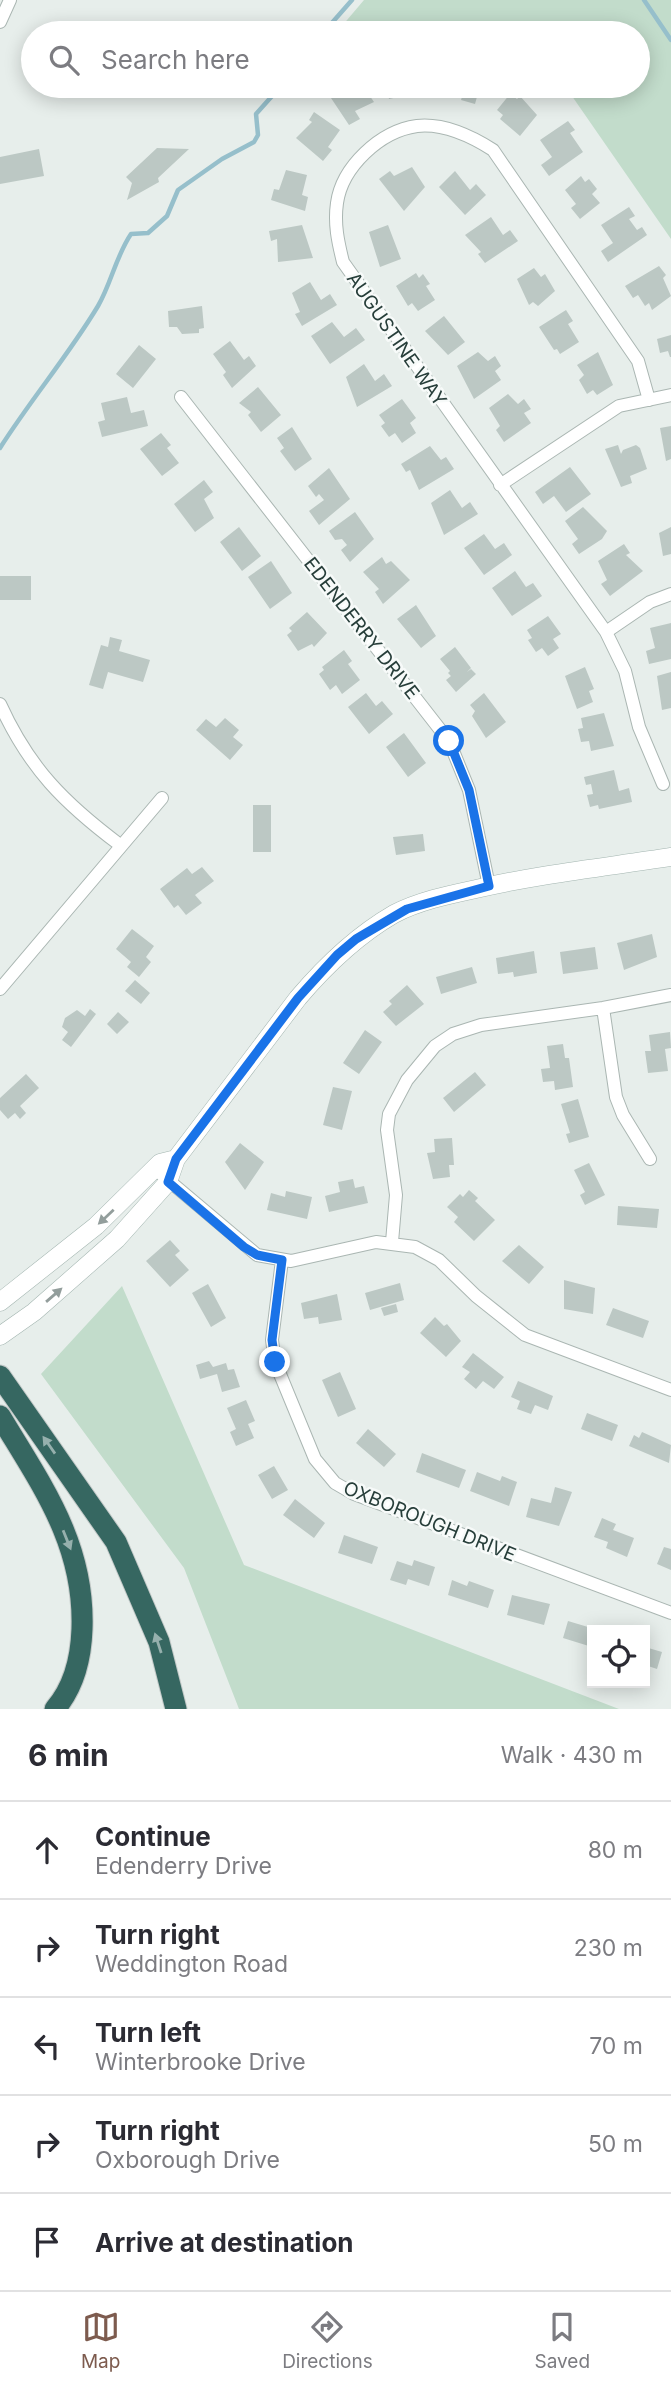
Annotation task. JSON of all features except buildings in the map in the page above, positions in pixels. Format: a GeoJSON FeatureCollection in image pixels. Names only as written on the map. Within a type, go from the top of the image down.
{"type":"FeatureCollection","features":[{"type":"Feature","properties":{"kind":"highway"},"geometry":{"type":"LineString","coordinates":[[0,1376],[116,1542],[159,1642],[176,1709]]}},
{"type":"Feature","properties":{"kind":"highway"},"geometry":{"type":"LineString","coordinates":[[0,1416],[53,1506],[79,1569],[83,1617],[81,1659],[55,1709]]}},
{"type":"Feature","properties":{"kind":"main road"},"geometry":{"type":"LineString","coordinates":[[0,1336],[34,1312],[108,1247],[168,1182],[176,1159],[298,998],[337,955],[356,939],[407,909],[489,886],[671,857]]}},
{"type":"Feature","properties":{"kind":"main road"},"geometry":{"type":"LineString","coordinates":[[0,1302],[96,1226],[160,1163],[176,1159]]}},
{"type":"Feature","properties":{"kind":"street"},"geometry":{"type":"LineString","coordinates":[[0,22],[10,0]]}},
{"type":"Feature","properties":{"kind":"street","name":"AUGUSTINE WAY"},"geometry":{"type":"LineString","coordinates":[[649,400],[638,361],[493,150],[470,136],[443,128],[417,126],[390,135],[369,150],[345,176],[337,202],[336,232],[343,262],[606,632],[625,671],[639,727],[663,784]]}},
{"type":"Feature","properties":{"kind":"street"},"geometry":{"type":"LineString","coordinates":[[500,485],[619,406],[671,395]]}},
{"type":"Feature","properties":{"kind":"street","name":"EDENDERRY DRIVE"},"geometry":{"type":"LineString","coordinates":[[181,397],[449,741],[469,790],[489,886]]}},
{"type":"Feature","properties":{"kind":"street"},"geometry":{"type":"LineString","coordinates":[[606,632],[650,602],[671,594]]}},
{"type":"Feature","properties":{"kind":"street"},"geometry":{"type":"LineString","coordinates":[[0,704],[12,729],[44,779],[83,817],[120,845]]}},
{"type":"Feature","properties":{"kind":"street"},"geometry":{"type":"LineString","coordinates":[[0,989],[162,798]]}},
{"type":"Feature","properties":{"kind":"street"},"geometry":{"type":"LineString","coordinates":[[392,1242],[396,1195],[387,1130],[389,1114],[397,1096],[427,1055],[444,1039],[473,1027],[671,995]]}},
{"type":"Feature","properties":{"kind":"street"},"geometry":{"type":"LineString","coordinates":[[603,1008],[616,1097],[623,1115],[650,1159]]}},
{"type":"Feature","properties":{"kind":"street"},"geometry":{"type":"LineString","coordinates":[[155,1169],[244,1247],[257,1255],[296,1261],[376,1242],[415,1247],[439,1260],[476,1296],[526,1335],[671,1390]]}},
{"type":"Feature","properties":{"kind":"street","name":"OXBOROUGH DRIVE"},"geometry":{"type":"LineString","coordinates":[[282,1260],[272,1340],[275,1362],[315,1459],[335,1483],[354,1494],[671,1613]]}},
{"type":"Feature","properties":{"kind":"green space"},"geometry":{"type":"Polygon","coordinates":[[[364,0],[671,0],[671,239],[573,98],[650,98],[650,21],[346,21],[364,0]]]}},
{"type":"Feature","properties":{"kind":"green space"},"geometry":{"type":"Polygon","coordinates":[[[122,1286],[244,1565],[619,1709],[239,1709],[184,1568],[41,1374],[122,1286]]]}},
{"type":"Feature","properties":{"kind":"waterway"},"geometry":{"type":"LineString","coordinates":[[334,21],[352,0]]}},
{"type":"Feature","properties":{"kind":"waterway"},"geometry":{"type":"LineString","coordinates":[[644,0],[671,40]]}},
{"type":"Feature","properties":{"kind":"waterway"},"geometry":{"type":"LineString","coordinates":[[0,448],[98,306],[131,234],[148,233],[167,216],[178,190],[222,159],[254,142],[258,135],[256,114],[270,98]]}},
{"type":"Feature","properties":{"kind":"route"},"geometry":{"type":"LineString","coordinates":[[275,1362],[272,1340],[282,1260],[257,1255],[244,1247],[168,1182],[173,1175],[176,1159],[298,998],[337,955],[356,939],[407,909],[448,895],[489,886],[469,790],[458,757],[449,741]]}}]}
